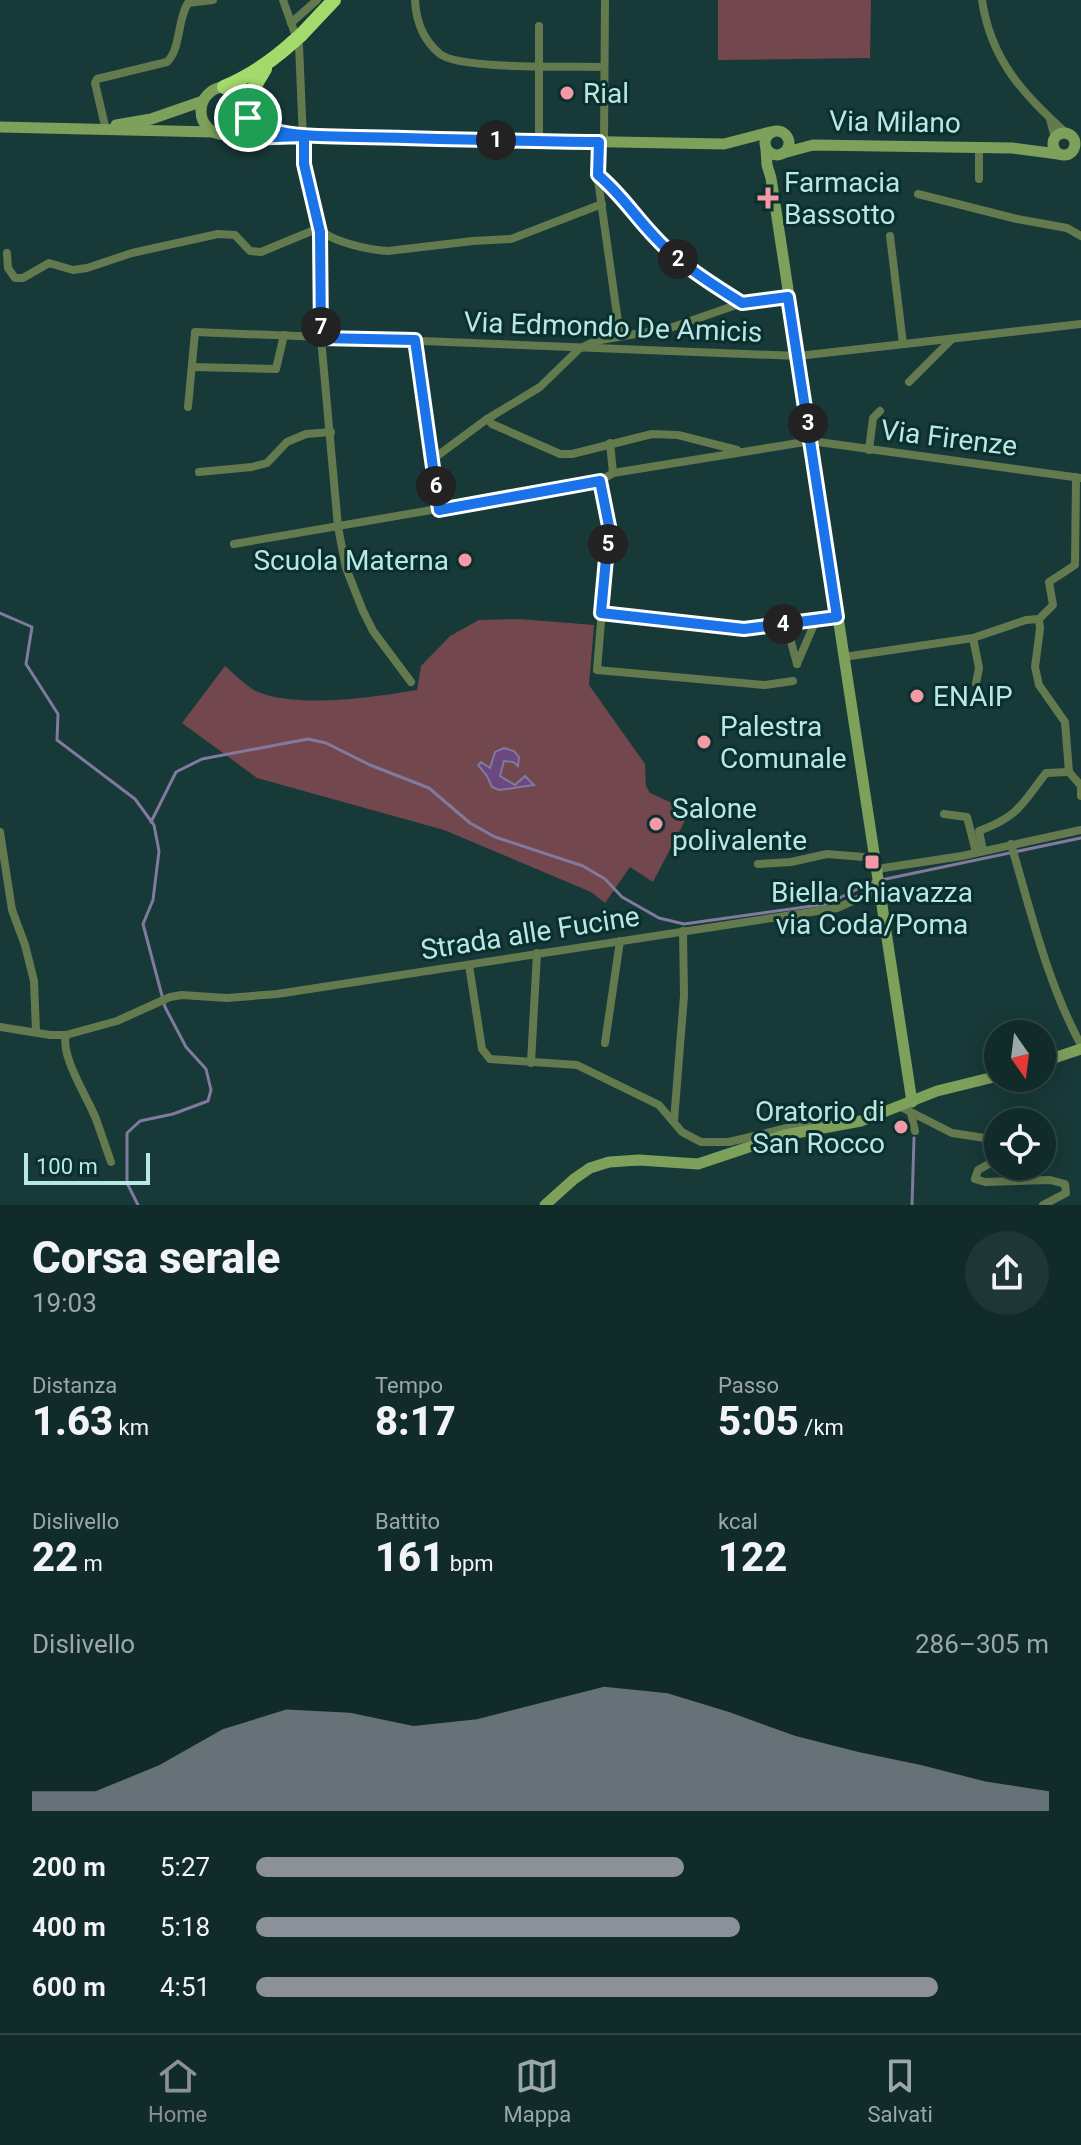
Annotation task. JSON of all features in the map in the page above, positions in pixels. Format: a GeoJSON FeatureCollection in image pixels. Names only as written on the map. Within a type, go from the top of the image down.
{"type":"FeatureCollection","features":[{"type":"Feature","properties":{"kind":"highway"},"geometry":{"type":"LineString","coordinates":[[248,111],[253,89],[273,60],[295,33],[334,0]]}},
{"type":"Feature","properties":{"kind":"highway"},"geometry":{"type":"LineString","coordinates":[[224,87],[273,60]]}},
{"type":"Feature","properties":{"kind":"street"},"geometry":{"type":"LineString","coordinates":[[105,126],[95,83],[97,79],[167,62],[173,57],[180,22],[188,3],[213,0]]}},
{"type":"Feature","properties":{"kind":"street"},"geometry":{"type":"LineString","coordinates":[[283,0],[300,54],[300,121],[304,164],[319,228],[322,258],[321,338],[338,527],[346,568],[363,611],[373,631],[411,682]]}},
{"type":"Feature","properties":{"kind":"street"},"geometry":{"type":"LineString","coordinates":[[295,33],[317,0]]}},
{"type":"Feature","properties":{"kind":"street"},"geometry":{"type":"LineString","coordinates":[[415,0],[415,14],[423,36],[442,56],[469,63],[604,67]]}},
{"type":"Feature","properties":{"kind":"street"},"geometry":{"type":"LineString","coordinates":[[605,0],[598,175],[620,336]]}},
{"type":"Feature","properties":{"kind":"street"},"geometry":{"type":"LineString","coordinates":[[982,0],[989,30],[1010,76],[1050,118],[1068,144]]}},
{"type":"Feature","properties":{"kind":"street"},"geometry":{"type":"LineString","coordinates":[[539,26],[539,141]]}},
{"type":"Feature","properties":{"kind":"street"},"geometry":{"type":"LineString","coordinates":[[213,132],[201,115],[203,101],[211,91],[224,87],[239,91],[248,111],[268,130],[301,136]]}},
{"type":"Feature","properties":{"kind":"street"},"geometry":{"type":"LineString","coordinates":[[87,129],[151,119],[203,101]]}},
{"type":"Feature","properties":{"kind":"street"},"geometry":{"type":"LineString","coordinates":[[232,134],[242,128],[248,111]]}},
{"type":"Feature","properties":{"kind":"street"},"geometry":{"type":"LineString","coordinates":[[0,127],[213,132],[244,138],[301,136],[724,144],[766,147],[771,153],[782,154]]}},
{"type":"Feature","properties":{"kind":"street"},"geometry":{"type":"LineString","coordinates":[[724,144],[770,132],[766,147],[877,863],[908,1107],[915,1131]]}},
{"type":"Feature","properties":{"kind":"street","name":"Via Milano"},"geometry":{"type":"LineString","coordinates":[[770,132],[782,132],[809,145]]}},
{"type":"Feature","properties":{"kind":"street","name":"Via Milano"},"geometry":{"type":"LineString","coordinates":[[782,154],[789,146],[788,137]]}},
{"type":"Feature","properties":{"kind":"street","name":"Via Milano"},"geometry":{"type":"LineString","coordinates":[[782,154],[809,145],[1012,148],[1068,144]]}},
{"type":"Feature","properties":{"kind":"street","name":"Via Milano"},"geometry":{"type":"LineString","coordinates":[[979,147],[979,179]]}},
{"type":"Feature","properties":{"kind":"street"},"geometry":{"type":"LineString","coordinates":[[771,178],[774,163],[782,154]]}},
{"type":"Feature","properties":{"kind":"street"},"geometry":{"type":"LineString","coordinates":[[598,175],[621,195],[653,236],[671,253],[742,303]]}},
{"type":"Feature","properties":{"kind":"street"},"geometry":{"type":"LineString","coordinates":[[918,194],[1067,228],[1081,236]]}},
{"type":"Feature","properties":{"kind":"street"},"geometry":{"type":"LineString","coordinates":[[319,228],[325,236],[388,251],[511,239],[602,204]]}},
{"type":"Feature","properties":{"kind":"street"},"geometry":{"type":"LineString","coordinates":[[7,253],[10,275],[23,278],[49,263],[73,270],[87,268],[132,253],[218,234],[235,235],[250,251],[261,252],[319,228]]}},
{"type":"Feature","properties":{"kind":"street"},"geometry":{"type":"LineString","coordinates":[[890,236],[903,344]]}},
{"type":"Feature","properties":{"kind":"street"},"geometry":{"type":"LineString","coordinates":[[433,459],[487,419],[540,387],[579,349],[595,341],[670,328],[742,303],[788,297]]}},
{"type":"Feature","properties":{"kind":"street","name":"Via Edmondo De Amicis"},"geometry":{"type":"LineString","coordinates":[[192,367],[195,332],[798,356],[1081,324]]}},
{"type":"Feature","properties":{"kind":"street"},"geometry":{"type":"LineString","coordinates":[[188,407],[192,367],[276,369],[284,335]]}},
{"type":"Feature","properties":{"kind":"street"},"geometry":{"type":"LineString","coordinates":[[909,382],[952,339]]}},
{"type":"Feature","properties":{"kind":"street"},"geometry":{"type":"LineString","coordinates":[[415,340],[439,510]]}},
{"type":"Feature","properties":{"kind":"street"},"geometry":{"type":"LineString","coordinates":[[869,450],[873,418],[880,411]]}},
{"type":"Feature","properties":{"kind":"street"},"geometry":{"type":"LineString","coordinates":[[487,419],[560,454],[572,454],[652,434],[678,435],[744,452]]}},
{"type":"Feature","properties":{"kind":"street"},"geometry":{"type":"LineString","coordinates":[[199,472],[267,463],[287,442],[306,434],[331,432]]}},
{"type":"Feature","properties":{"kind":"street","name":"Via Firenze"},"geometry":{"type":"LineString","coordinates":[[613,473],[811,441],[1079,478]]}},
{"type":"Feature","properties":{"kind":"street"},"geometry":{"type":"LineString","coordinates":[[234,544],[600,481],[613,473],[610,443]]}},
{"type":"Feature","properties":{"kind":"street"},"geometry":{"type":"LineString","coordinates":[[844,657],[973,638],[1026,620],[1039,619],[1053,605],[1049,582],[1075,565],[1079,478]]}},
{"type":"Feature","properties":{"kind":"street"},"geometry":{"type":"LineString","coordinates":[[600,481],[609,526],[597,670],[765,685],[793,681]]}},
{"type":"Feature","properties":{"kind":"street"},"geometry":{"type":"LineString","coordinates":[[601,613],[744,629],[837,617]]}},
{"type":"Feature","properties":{"kind":"street"},"geometry":{"type":"LineString","coordinates":[[1039,619],[1035,667],[1039,685],[1065,722],[1069,772],[1081,786],[1081,796]]}},
{"type":"Feature","properties":{"kind":"street"},"geometry":{"type":"LineString","coordinates":[[786,623],[797,664],[816,620]]}},
{"type":"Feature","properties":{"kind":"street"},"geometry":{"type":"LineString","coordinates":[[973,638],[979,668],[976,683]]}},
{"type":"Feature","properties":{"kind":"street"},"geometry":{"type":"LineString","coordinates":[[979,852],[979,831],[1003,822],[1017,812],[1046,773],[1069,772]]}},
{"type":"Feature","properties":{"kind":"street"},"geometry":{"type":"LineString","coordinates":[[944,814],[967,817],[979,852]]}},
{"type":"Feature","properties":{"kind":"street"},"geometry":{"type":"LineString","coordinates":[[758,864],[791,862],[827,854],[877,863],[979,852],[1081,830]]}},
{"type":"Feature","properties":{"kind":"street"},"geometry":{"type":"LineString","coordinates":[[0,832],[12,910],[34,981],[36,1032]]}},
{"type":"Feature","properties":{"kind":"street"},"geometry":{"type":"LineString","coordinates":[[1011,844],[1049,976],[1081,1047],[1056,1057]]}},
{"type":"Feature","properties":{"kind":"street","name":"Strada alle Fucine"},"geometry":{"type":"LineString","coordinates":[[66,1035],[117,1021],[170,997],[227,998],[277,994],[469,965],[837,908],[880,889]]}},
{"type":"Feature","properties":{"kind":"street"},"geometry":{"type":"LineString","coordinates":[[674,1121],[684,996],[683,931]]}},
{"type":"Feature","properties":{"kind":"street"},"geometry":{"type":"LineString","coordinates":[[605,1043],[620,941]]}},
{"type":"Feature","properties":{"kind":"street"},"geometry":{"type":"LineString","coordinates":[[531,1063],[537,953]]}},
{"type":"Feature","properties":{"kind":"street"},"geometry":{"type":"LineString","coordinates":[[469,965],[482,1049],[490,1059],[577,1065],[659,1105],[691,1137],[701,1142],[717,1142],[811,1124],[842,1124]]}},
{"type":"Feature","properties":{"kind":"street"},"geometry":{"type":"LineString","coordinates":[[0,1027],[66,1035],[66,1053],[96,1117],[111,1162]]}},
{"type":"Feature","properties":{"kind":"street"},"geometry":{"type":"LineString","coordinates":[[545,1205],[590,1168],[609,1162],[639,1160],[698,1164],[785,1135],[861,1121],[908,1107],[937,1091],[984,1079]]}},
{"type":"Feature","properties":{"kind":"street"},"geometry":{"type":"LineString","coordinates":[[908,1107],[952,1133],[984,1138]]}},
{"type":"Feature","properties":{"kind":"street"},"geometry":{"type":"LineString","coordinates":[[984,1167],[978,1170],[975,1179],[985,1182],[1050,1180],[1065,1184],[1066,1193],[1043,1205]]}},
{"type":"Feature","properties":{"kind":"shaded area"},"geometry":{"type":"Polygon","coordinates":[[[718,0],[871,0],[870,58],[718,60],[718,0]]]}},
{"type":"Feature","properties":{"kind":"shaded area"},"geometry":{"type":"Polygon","coordinates":[[[519,619],[594,625],[589,685],[645,764],[646,786],[650,793],[672,803],[692,807],[653,882],[630,867],[605,903],[591,892],[444,830],[257,778],[182,723],[225,666],[261,693],[296,700],[338,700],[400,693],[417,690],[421,666],[450,636],[479,620],[519,619]]]}},
{"type":"Feature","properties":{"kind":"shaded area"},"geometry":{"type":"Polygon","coordinates":[[[504,748],[514,751],[519,757],[518,766],[504,761],[500,776],[515,785],[525,776],[534,785],[499,790],[492,787],[478,765],[481,762],[490,768],[495,752],[504,748]]]}},
{"type":"Feature","properties":{"kind":"waterway"},"geometry":{"type":"LineString","coordinates":[[0,613],[32,627],[26,664],[58,714],[57,740],[135,799],[154,825],[159,851],[153,900],[143,924],[165,1007],[186,1047],[206,1069],[211,1090],[208,1101],[173,1114],[140,1121],[127,1133],[127,1183],[138,1205]]}},
{"type":"Feature","properties":{"kind":"waterway"},"geometry":{"type":"LineString","coordinates":[[151,822],[176,772],[202,759],[308,739],[326,743],[370,765],[429,788],[470,823],[495,837],[583,866],[605,879],[622,897],[659,918],[684,924],[827,904],[874,881]]}},
{"type":"Feature","properties":{"kind":"waterway"},"geometry":{"type":"LineString","coordinates":[[881,880],[1081,838]]}},
{"type":"Feature","properties":{"kind":"waterway"},"geometry":{"type":"LineString","coordinates":[[912,1205],[914,1138]]}},
{"type":"Feature","properties":{"kind":"place","name":"Rial"},"geometry":{"type":"Point","coordinates":[567,93]}},
{"type":"Feature","properties":{"kind":"place","name":"Farmacia Bassotto"},"geometry":{"type":"Point","coordinates":[768,198]}},
{"type":"Feature","properties":{"kind":"place","name":"Scuola Materna"},"geometry":{"type":"Point","coordinates":[465,560]}},
{"type":"Feature","properties":{"kind":"place","name":"ENAIP"},"geometry":{"type":"Point","coordinates":[917,696]}},
{"type":"Feature","properties":{"kind":"place","name":"Palestra Comunale"},"geometry":{"type":"Point","coordinates":[704,742]}},
{"type":"Feature","properties":{"kind":"place","name":"Salone polivalente"},"geometry":{"type":"Point","coordinates":[656,824]}},
{"type":"Feature","properties":{"kind":"place","name":"Biella Chiavazza via Coda/Poma"},"geometry":{"type":"Point","coordinates":[872,862]}},
{"type":"Feature","properties":{"kind":"place","name":"Oratorio di San Rocco"},"geometry":{"type":"Point","coordinates":[901,1127]}},
{"type":"Feature","properties":{"kind":"route"},"geometry":{"type":"LineString","coordinates":[[248,118],[242,128],[232,134],[244,138],[304,136],[306,176],[320,232],[321,338],[415,340],[439,510],[600,481],[609,526],[601,613],[744,629],[837,617],[788,297],[742,303],[689,268],[653,236],[613,187],[598,175],[599,142],[318,136],[304,136],[298,136],[268,130],[248,118]]}}]}
